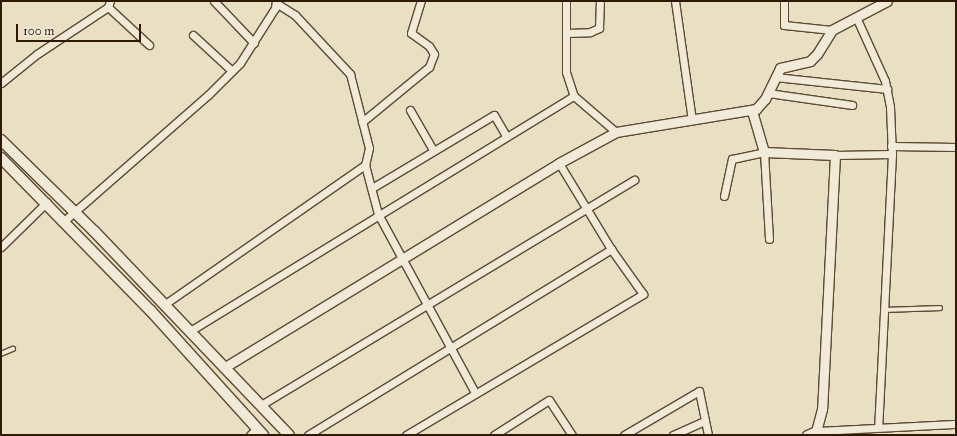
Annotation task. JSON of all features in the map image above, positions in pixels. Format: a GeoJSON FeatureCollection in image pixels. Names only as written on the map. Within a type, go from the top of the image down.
{"type":"FeatureCollection","features":[{"type":"Feature","properties":{"kind":"main road"},"geometry":{"type":"LineString","coordinates":[[1,140],[76,212],[289,435]]}},
{"type":"Feature","properties":{"kind":"main road"},"geometry":{"type":"LineString","coordinates":[[1,158],[47,202],[257,433]]}},
{"type":"Feature","properties":{"kind":"street"},"geometry":{"type":"LineString","coordinates":[[214,1],[254,43]]}},
{"type":"Feature","properties":{"kind":"street"},"geometry":{"type":"LineString","coordinates":[[362,122],[429,66],[434,54],[429,46],[411,33],[421,1]]}},
{"type":"Feature","properties":{"kind":"street"},"geometry":{"type":"LineString","coordinates":[[566,1],[566,72],[574,96],[616,132]]}},
{"type":"Feature","properties":{"kind":"street"},"geometry":{"type":"LineString","coordinates":[[567,33],[590,32],[599,28],[600,1]]}},
{"type":"Feature","properties":{"kind":"street"},"geometry":{"type":"LineString","coordinates":[[675,1],[692,120]]}},
{"type":"Feature","properties":{"kind":"street"},"geometry":{"type":"LineString","coordinates":[[784,1],[784,24],[832,30]]}},
{"type":"Feature","properties":{"kind":"street"},"geometry":{"type":"LineString","coordinates":[[225,367],[559,163],[616,132],[752,111],[761,105],[775,77],[783,66],[805,63],[814,58],[832,30],[887,1]]}},
{"type":"Feature","properties":{"kind":"street"},"geometry":{"type":"LineString","coordinates":[[64,221],[76,212],[232,71],[254,43],[275,8],[276,2],[295,15],[350,74],[368,148],[365,165],[378,214],[476,393]]}},
{"type":"Feature","properties":{"kind":"street"},"geometry":{"type":"LineString","coordinates":[[1,83],[37,54],[109,4],[149,45]]}},
{"type":"Feature","properties":{"kind":"street"},"geometry":{"type":"LineString","coordinates":[[856,17],[887,89],[892,154],[878,427]]}},
{"type":"Feature","properties":{"kind":"street"},"geometry":{"type":"LineString","coordinates":[[192,35],[232,71]]}},
{"type":"Feature","properties":{"kind":"street"},"geometry":{"type":"LineString","coordinates":[[775,77],[887,89]]}},
{"type":"Feature","properties":{"kind":"street"},"geometry":{"type":"LineString","coordinates":[[768,93],[852,105]]}},
{"type":"Feature","properties":{"kind":"street"},"geometry":{"type":"LineString","coordinates":[[190,331],[378,214],[574,96]]}},
{"type":"Feature","properties":{"kind":"street"},"geometry":{"type":"LineString","coordinates":[[410,110],[433,150]]}},
{"type":"Feature","properties":{"kind":"street"},"geometry":{"type":"LineString","coordinates":[[752,111],[764,152],[769,239]]}},
{"type":"Feature","properties":{"kind":"street"},"geometry":{"type":"LineString","coordinates":[[372,188],[433,150],[494,115],[506,136]]}},
{"type":"Feature","properties":{"kind":"street"},"geometry":{"type":"LineString","coordinates":[[891,146],[956,147]]}},
{"type":"Feature","properties":{"kind":"street"},"geometry":{"type":"LineString","coordinates":[[724,196],[732,159],[764,152],[835,155],[892,154]]}},
{"type":"Feature","properties":{"kind":"street"},"geometry":{"type":"LineString","coordinates":[[816,431],[822,409],[835,155]]}},
{"type":"Feature","properties":{"kind":"street"},"geometry":{"type":"LineString","coordinates":[[406,435],[643,294],[611,249],[559,163]]}},
{"type":"Feature","properties":{"kind":"street"},"geometry":{"type":"LineString","coordinates":[[165,304],[365,165]]}},
{"type":"Feature","properties":{"kind":"street"},"geometry":{"type":"LineString","coordinates":[[261,405],[634,180]]}},
{"type":"Feature","properties":{"kind":"street"},"geometry":{"type":"LineString","coordinates":[[1,247],[47,202]]}},
{"type":"Feature","properties":{"kind":"street"},"geometry":{"type":"LineString","coordinates":[[308,435],[611,249]]}},
{"type":"Feature","properties":{"kind":"street"},"geometry":{"type":"LineString","coordinates":[[624,435],[699,391],[708,435]]}},
{"type":"Feature","properties":{"kind":"street"},"geometry":{"type":"LineString","coordinates":[[494,435],[549,400],[571,435]]}},
{"type":"Feature","properties":{"kind":"street"},"geometry":{"type":"LineString","coordinates":[[673,435],[706,421]]}},
{"type":"Feature","properties":{"kind":"street"},"geometry":{"type":"LineString","coordinates":[[807,435],[816,431],[956,424]]}},
{"type":"Feature","properties":{"kind":"lane"},"geometry":{"type":"LineString","coordinates":[[885,310],[940,308]]}},
{"type":"Feature","properties":{"kind":"lane"},"geometry":{"type":"LineString","coordinates":[[1,354],[13,349]]}}]}
